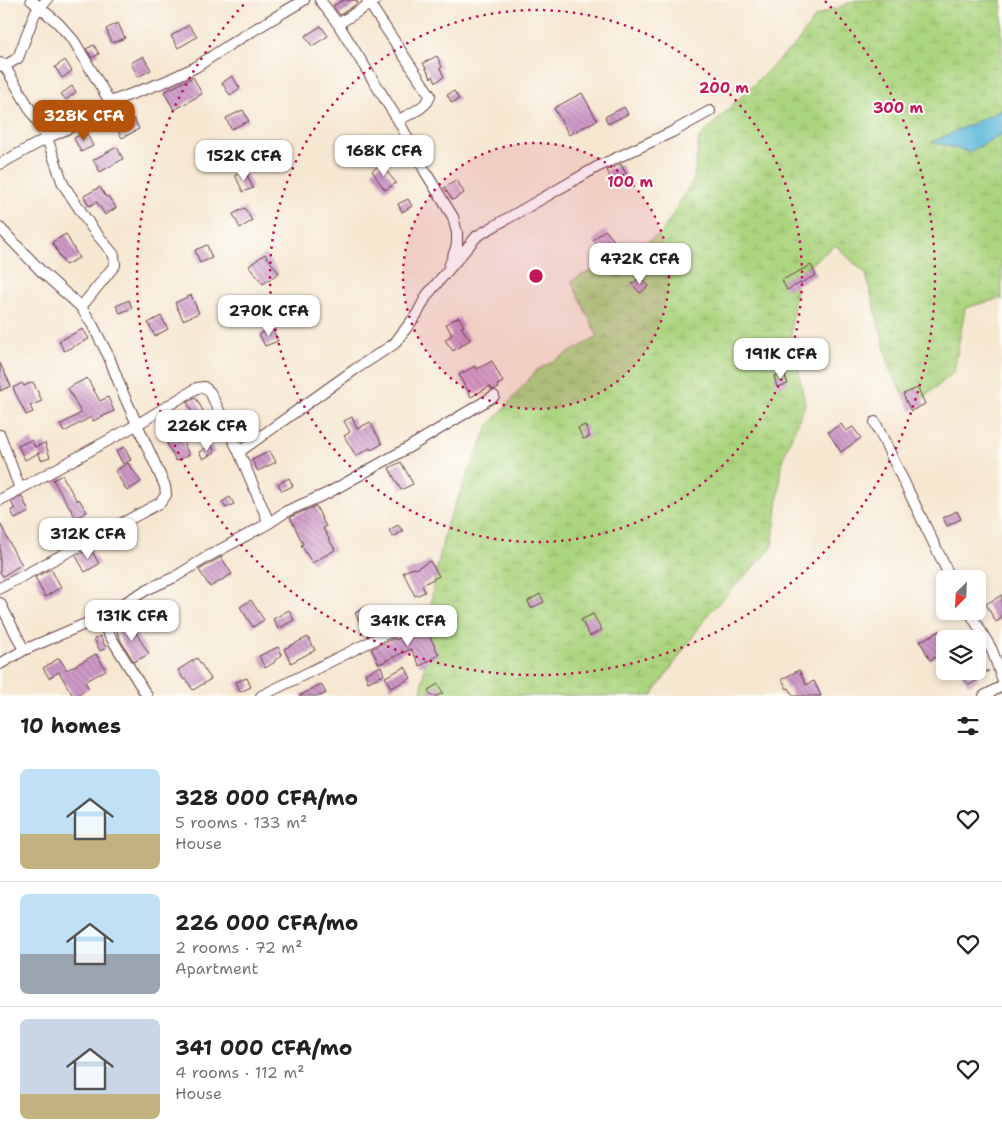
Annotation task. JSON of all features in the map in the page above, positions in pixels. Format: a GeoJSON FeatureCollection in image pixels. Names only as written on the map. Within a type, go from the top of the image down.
{"type":"FeatureCollection","features":[{"type":"Feature","properties":{"kind":"street"},"geometry":{"type":"LineString","coordinates":[[31,0],[44,4],[74,41],[110,102]]}},
{"type":"Feature","properties":{"kind":"street"},"geometry":{"type":"LineString","coordinates":[[0,164],[47,138],[89,120],[110,102],[164,82],[196,67],[304,0]]}},
{"type":"Feature","properties":{"kind":"street"},"geometry":{"type":"LineString","coordinates":[[320,0],[338,24],[398,120],[426,173],[453,218],[458,233],[457,245],[447,272]]}},
{"type":"Feature","properties":{"kind":"street"},"geometry":{"type":"LineString","coordinates":[[338,24],[371,2],[430,95],[430,100],[425,104],[398,120]]}},
{"type":"Feature","properties":{"kind":"street"},"geometry":{"type":"LineString","coordinates":[[44,4],[32,20],[18,58],[14,62],[1,65],[47,138],[63,184],[78,208],[114,255],[114,265],[81,307]]}},
{"type":"Feature","properties":{"kind":"street"},"geometry":{"type":"LineString","coordinates":[[239,452],[354,370],[394,344],[417,314],[427,295],[477,236],[597,167],[672,132],[710,111]]}},
{"type":"Feature","properties":{"kind":"street"},"geometry":{"type":"LineString","coordinates":[[0,228],[42,272],[81,307],[109,357],[165,486],[166,494],[160,503],[0,588]]}},
{"type":"Feature","properties":{"kind":"street"},"geometry":{"type":"LineString","coordinates":[[0,500],[138,424],[197,388],[204,387],[210,392],[239,452],[269,523]]}},
{"type":"Feature","properties":{"kind":"street"},"geometry":{"type":"LineString","coordinates":[[0,664],[24,650],[99,618],[175,577],[287,511],[328,493],[406,449],[494,396]]}},
{"type":"Feature","properties":{"kind":"street"},"geometry":{"type":"LineString","coordinates":[[875,422],[947,570]]}},
{"type":"Feature","properties":{"kind":"street"},"geometry":{"type":"LineString","coordinates":[[0,435],[20,489]]}},
{"type":"Feature","properties":{"kind":"street"},"geometry":{"type":"LineString","coordinates":[[0,603],[24,650]]}},
{"type":"Feature","properties":{"kind":"street"},"geometry":{"type":"LineString","coordinates":[[99,618],[147,696]]}},
{"type":"Feature","properties":{"kind":"street"},"geometry":{"type":"LineString","coordinates":[[974,620],[992,650],[1002,678]]}},
{"type":"Feature","properties":{"kind":"street"},"geometry":{"type":"LineString","coordinates":[[261,696],[408,622]]}},
{"type":"Feature","properties":{"kind":"street"},"geometry":{"type":"LineString","coordinates":[[992,650],[1002,654]]}},
{"type":"Feature","properties":{"kind":"street"},"geometry":{"type":"LineString","coordinates":[[984,696],[1002,686],[1002,684]]}},
{"type":"Feature","properties":{"kind":"green space"},"geometry":{"type":"Polygon","coordinates":[[[857,0],[1002,0],[1002,110],[932,142],[969,152],[1002,134],[1002,300],[1001,298],[965,308],[954,372],[911,409],[891,372],[866,274],[835,245],[797,275],[791,331],[805,404],[783,458],[772,548],[709,613],[653,696],[421,696],[433,587],[446,526],[488,427],[537,370],[598,337],[571,281],[661,234],[694,179],[699,138],[799,40],[816,16],[857,0]]]}},
{"type":"Feature","properties":{"kind":"water"},"geometry":{"type":"Polygon","coordinates":[[[1002,110],[1002,134],[969,152],[932,142],[1002,110]]]}},
{"type":"Feature","properties":{"kind":"building"},"geometry":{"type":"Polygon","coordinates":[[[343,0],[356,0],[358,3],[340,15],[333,6],[343,0]]]}},
{"type":"Feature","properties":{"kind":"building"},"geometry":{"type":"Polygon","coordinates":[[[118,23],[125,38],[112,43],[106,29],[118,23]]]}},
{"type":"Feature","properties":{"kind":"building"},"geometry":{"type":"Polygon","coordinates":[[[189,25],[197,37],[178,48],[171,36],[189,25]]]}},
{"type":"Feature","properties":{"kind":"building"},"geometry":{"type":"Polygon","coordinates":[[[321,26],[328,36],[312,46],[305,36],[321,26]]]}},
{"type":"Feature","properties":{"kind":"building"},"geometry":{"type":"Polygon","coordinates":[[[94,45],[99,54],[92,58],[86,49],[94,45]]]}},
{"type":"Feature","properties":{"kind":"building"},"geometry":{"type":"Polygon","coordinates":[[[143,56],[151,70],[138,77],[131,63],[143,56]]]}},
{"type":"Feature","properties":{"kind":"building"},"geometry":{"type":"Polygon","coordinates":[[[437,56],[444,77],[436,82],[433,76],[431,78],[423,63],[437,56]]]}},
{"type":"Feature","properties":{"kind":"building"},"geometry":{"type":"Polygon","coordinates":[[[65,60],[72,71],[62,78],[55,67],[65,60]]]}},
{"type":"Feature","properties":{"kind":"building"},"geometry":{"type":"Polygon","coordinates":[[[232,76],[240,88],[230,95],[222,83],[232,76]]]}},
{"type":"Feature","properties":{"kind":"building"},"geometry":{"type":"Polygon","coordinates":[[[193,77],[202,94],[174,110],[164,92],[193,77]]]}},
{"type":"Feature","properties":{"kind":"building"},"geometry":{"type":"Polygon","coordinates":[[[72,86],[76,92],[66,100],[61,94],[72,86]]]}},
{"type":"Feature","properties":{"kind":"building"},"geometry":{"type":"Polygon","coordinates":[[[454,91],[459,99],[452,103],[447,95],[454,91]]]}},
{"type":"Feature","properties":{"kind":"building"},"geometry":{"type":"Polygon","coordinates":[[[582,93],[597,120],[569,135],[554,108],[582,93]]]}},
{"type":"Feature","properties":{"kind":"building"},"geometry":{"type":"Polygon","coordinates":[[[624,107],[628,114],[608,124],[605,117],[624,107]]]}},
{"type":"Feature","properties":{"kind":"building"},"geometry":{"type":"Polygon","coordinates":[[[243,110],[249,121],[231,129],[226,118],[243,110]]]}},
{"type":"Feature","properties":{"kind":"building"},"geometry":{"type":"Polygon","coordinates":[[[134,119],[139,129],[122,138],[116,127],[134,119]]]}},
{"type":"Feature","properties":{"kind":"building"},"geometry":{"type":"Polygon","coordinates":[[[86,132],[93,146],[81,152],[74,138],[86,132]]]}},
{"type":"Feature","properties":{"kind":"building"},"geometry":{"type":"Polygon","coordinates":[[[117,147],[123,159],[100,172],[93,160],[117,147]]]}},
{"type":"Feature","properties":{"kind":"building"},"geometry":{"type":"Polygon","coordinates":[[[381,164],[396,183],[385,190],[372,171],[381,164]]]}},
{"type":"Feature","properties":{"kind":"building"},"geometry":{"type":"Polygon","coordinates":[[[621,164],[628,178],[614,185],[607,170],[621,164]]]}},
{"type":"Feature","properties":{"kind":"building"},"geometry":{"type":"Polygon","coordinates":[[[245,171],[253,188],[243,192],[235,175],[245,171]]]}},
{"type":"Feature","properties":{"kind":"building"},"geometry":{"type":"Polygon","coordinates":[[[457,180],[464,193],[453,200],[444,188],[457,180]]]}},
{"type":"Feature","properties":{"kind":"building"},"geometry":{"type":"Polygon","coordinates":[[[100,187],[116,208],[105,215],[97,202],[89,206],[84,196],[100,187]]]}},
{"type":"Feature","properties":{"kind":"building"},"geometry":{"type":"Polygon","coordinates":[[[408,199],[412,206],[402,212],[398,204],[408,199]]]}},
{"type":"Feature","properties":{"kind":"building"},"geometry":{"type":"Polygon","coordinates":[[[245,208],[252,221],[240,228],[233,214],[245,208]]]}},
{"type":"Feature","properties":{"kind":"building"},"geometry":{"type":"Polygon","coordinates":[[[605,230],[618,245],[606,255],[593,240],[605,230]]]}},
{"type":"Feature","properties":{"kind":"building"},"geometry":{"type":"Polygon","coordinates":[[[66,234],[79,258],[65,265],[52,242],[66,234]]]}},
{"type":"Feature","properties":{"kind":"building"},"geometry":{"type":"Polygon","coordinates":[[[207,245],[212,258],[200,263],[195,250],[207,245]]]}},
{"type":"Feature","properties":{"kind":"building"},"geometry":{"type":"Polygon","coordinates":[[[265,254],[279,273],[263,284],[249,266],[265,254]]]}},
{"type":"Feature","properties":{"kind":"building"},"geometry":{"type":"Polygon","coordinates":[[[811,265],[816,275],[787,290],[782,280],[811,265]]]}},
{"type":"Feature","properties":{"kind":"building"},"geometry":{"type":"Polygon","coordinates":[[[640,277],[649,286],[640,293],[632,284],[640,277]]]}},
{"type":"Feature","properties":{"kind":"building"},"geometry":{"type":"Polygon","coordinates":[[[191,295],[199,313],[183,320],[175,303],[191,295]]]}},
{"type":"Feature","properties":{"kind":"building"},"geometry":{"type":"Polygon","coordinates":[[[129,300],[132,308],[120,313],[116,306],[129,300]]]}},
{"type":"Feature","properties":{"kind":"building"},"geometry":{"type":"Polygon","coordinates":[[[161,316],[168,329],[155,336],[148,323],[161,316]]]}},
{"type":"Feature","properties":{"kind":"building"},"geometry":{"type":"Polygon","coordinates":[[[459,317],[464,326],[461,327],[470,340],[453,351],[445,340],[452,335],[446,324],[459,317]]]}},
{"type":"Feature","properties":{"kind":"building"},"geometry":{"type":"Polygon","coordinates":[[[272,328],[278,341],[265,346],[259,334],[272,328]]]}},
{"type":"Feature","properties":{"kind":"building"},"geometry":{"type":"Polygon","coordinates":[[[83,329],[89,339],[64,351],[59,341],[83,329]]]}},
{"type":"Feature","properties":{"kind":"building"},"geometry":{"type":"Polygon","coordinates":[[[492,361],[503,382],[497,385],[499,388],[492,390],[490,386],[471,397],[459,375],[475,366],[477,369],[492,361]]]}},
{"type":"Feature","properties":{"kind":"building"},"geometry":{"type":"Polygon","coordinates":[[[0,363],[11,386],[0,391],[0,363]]]}},
{"type":"Feature","properties":{"kind":"building"},"geometry":{"type":"Polygon","coordinates":[[[784,373],[788,384],[777,387],[774,376],[784,373]]]}},
{"type":"Feature","properties":{"kind":"building"},"geometry":{"type":"Polygon","coordinates":[[[87,378],[100,401],[108,397],[114,411],[93,421],[91,417],[64,432],[60,425],[81,413],[68,388],[87,378]]]}},
{"type":"Feature","properties":{"kind":"building"},"geometry":{"type":"Polygon","coordinates":[[[33,382],[42,401],[30,406],[33,412],[26,415],[13,388],[22,383],[24,386],[33,382]]]}},
{"type":"Feature","properties":{"kind":"building"},"geometry":{"type":"Polygon","coordinates":[[[918,388],[925,404],[911,411],[903,394],[918,388]]]}},
{"type":"Feature","properties":{"kind":"building"},"geometry":{"type":"Polygon","coordinates":[[[196,398],[207,418],[196,424],[197,427],[182,434],[175,421],[192,412],[187,402],[196,398]]]}},
{"type":"Feature","properties":{"kind":"building"},"geometry":{"type":"Polygon","coordinates":[[[352,417],[357,429],[370,422],[382,444],[356,456],[344,436],[350,432],[344,421],[352,417]]]}},
{"type":"Feature","properties":{"kind":"building"},"geometry":{"type":"Polygon","coordinates":[[[841,424],[846,431],[853,427],[861,438],[841,452],[828,432],[841,424]]]}},
{"type":"Feature","properties":{"kind":"building"},"geometry":{"type":"Polygon","coordinates":[[[585,425],[590,437],[583,439],[578,428],[585,425]]]}},
{"type":"Feature","properties":{"kind":"building"},"geometry":{"type":"Polygon","coordinates":[[[180,435],[189,455],[176,461],[166,441],[180,435]]]}},
{"type":"Feature","properties":{"kind":"building"},"geometry":{"type":"Polygon","coordinates":[[[31,440],[35,447],[45,443],[50,457],[41,460],[39,453],[25,460],[18,446],[31,440]]]}},
{"type":"Feature","properties":{"kind":"building"},"geometry":{"type":"Polygon","coordinates":[[[211,445],[215,452],[203,459],[199,452],[211,445]]]}},
{"type":"Feature","properties":{"kind":"building"},"geometry":{"type":"Polygon","coordinates":[[[124,447],[131,460],[123,464],[116,451],[124,447]]]}},
{"type":"Feature","properties":{"kind":"building"},"geometry":{"type":"Polygon","coordinates":[[[270,451],[276,462],[258,471],[252,460],[270,451]]]}},
{"type":"Feature","properties":{"kind":"building"},"geometry":{"type":"Polygon","coordinates":[[[401,462],[413,484],[401,490],[389,468],[401,462]]]}},
{"type":"Feature","properties":{"kind":"building"},"geometry":{"type":"Polygon","coordinates":[[[128,463],[141,482],[127,491],[115,471],[128,463]]]}},
{"type":"Feature","properties":{"kind":"building"},"geometry":{"type":"Polygon","coordinates":[[[62,475],[77,501],[79,499],[87,512],[76,518],[53,480],[62,475]]]}},
{"type":"Feature","properties":{"kind":"building"},"geometry":{"type":"Polygon","coordinates":[[[289,478],[293,486],[282,491],[278,484],[289,478]]]}},
{"type":"Feature","properties":{"kind":"building"},"geometry":{"type":"Polygon","coordinates":[[[22,496],[29,512],[15,519],[11,510],[15,509],[11,502],[22,496]]]}},
{"type":"Feature","properties":{"kind":"building"},"geometry":{"type":"Polygon","coordinates":[[[230,497],[234,504],[226,508],[222,502],[230,497]]]}},
{"type":"Feature","properties":{"kind":"building"},"geometry":{"type":"Polygon","coordinates":[[[316,506],[326,527],[323,528],[335,550],[312,563],[301,545],[303,544],[290,517],[316,506]]]}},
{"type":"Feature","properties":{"kind":"building"},"geometry":{"type":"Polygon","coordinates":[[[957,511],[961,519],[947,526],[943,518],[957,511]]]}},
{"type":"Feature","properties":{"kind":"building"},"geometry":{"type":"Polygon","coordinates":[[[75,521],[81,532],[61,543],[55,532],[75,521]]]}},
{"type":"Feature","properties":{"kind":"building"},"geometry":{"type":"Polygon","coordinates":[[[0,523],[22,564],[3,576],[0,572],[0,523]]]}},
{"type":"Feature","properties":{"kind":"building"},"geometry":{"type":"Polygon","coordinates":[[[398,525],[403,531],[393,537],[389,530],[398,525]]]}},
{"type":"Feature","properties":{"kind":"building"},"geometry":{"type":"Polygon","coordinates":[[[91,549],[99,564],[85,572],[76,556],[91,549]]]}},
{"type":"Feature","properties":{"kind":"building"},"geometry":{"type":"Polygon","coordinates":[[[221,557],[232,574],[210,587],[199,570],[221,557]]]}},
{"type":"Feature","properties":{"kind":"building"},"geometry":{"type":"Polygon","coordinates":[[[430,561],[439,576],[422,585],[425,592],[415,596],[403,572],[415,569],[430,561]]]}},
{"type":"Feature","properties":{"kind":"building"},"geometry":{"type":"Polygon","coordinates":[[[51,569],[61,587],[45,597],[35,577],[51,569]]]}},
{"type":"Feature","properties":{"kind":"building"},"geometry":{"type":"Polygon","coordinates":[[[540,594],[544,602],[531,608],[528,601],[540,594]]]}},
{"type":"Feature","properties":{"kind":"building"},"geometry":{"type":"Polygon","coordinates":[[[1002,595],[1002,618],[996,622],[986,604],[1002,595]]]}},
{"type":"Feature","properties":{"kind":"building"},"geometry":{"type":"Polygon","coordinates":[[[251,600],[264,620],[253,627],[240,607],[251,600]]]}},
{"type":"Feature","properties":{"kind":"building"},"geometry":{"type":"Polygon","coordinates":[[[367,606],[373,617],[360,623],[355,613],[367,606]]]}},
{"type":"Feature","properties":{"kind":"building"},"geometry":{"type":"Polygon","coordinates":[[[170,607],[175,617],[169,620],[164,610],[170,607]]]}},
{"type":"Feature","properties":{"kind":"building"},"geometry":{"type":"Polygon","coordinates":[[[289,610],[294,620],[278,629],[273,619],[289,610]]]}},
{"type":"Feature","properties":{"kind":"building"},"geometry":{"type":"Polygon","coordinates":[[[593,614],[602,630],[590,636],[581,620],[593,614]]]}},
{"type":"Feature","properties":{"kind":"building"},"geometry":{"type":"Polygon","coordinates":[[[133,621],[137,630],[135,631],[149,654],[134,662],[116,629],[133,621]]]}},
{"type":"Feature","properties":{"kind":"building"},"geometry":{"type":"Polygon","coordinates":[[[424,625],[439,655],[420,666],[411,649],[379,664],[371,649],[395,638],[396,640],[424,625]]]}},
{"type":"Feature","properties":{"kind":"building"},"geometry":{"type":"Polygon","coordinates":[[[936,633],[936,657],[930,660],[920,641],[936,633]]]}},
{"type":"Feature","properties":{"kind":"building"},"geometry":{"type":"Polygon","coordinates":[[[100,636],[106,648],[100,651],[94,639],[100,636]]]}},
{"type":"Feature","properties":{"kind":"building"},"geometry":{"type":"Polygon","coordinates":[[[308,637],[315,650],[291,663],[284,649],[308,637]]]}},
{"type":"Feature","properties":{"kind":"building"},"geometry":{"type":"Polygon","coordinates":[[[278,647],[282,655],[265,668],[259,656],[278,647]]]}},
{"type":"Feature","properties":{"kind":"building"},"geometry":{"type":"Polygon","coordinates":[[[96,654],[106,670],[85,682],[89,688],[75,696],[73,696],[59,672],[49,678],[43,668],[59,658],[67,670],[96,654]]]}},
{"type":"Feature","properties":{"kind":"building"},"geometry":{"type":"Polygon","coordinates":[[[197,658],[211,679],[193,690],[178,670],[197,658]]]}},
{"type":"Feature","properties":{"kind":"building"},"geometry":{"type":"Polygon","coordinates":[[[381,666],[384,675],[368,682],[365,674],[381,666]]]}},
{"type":"Feature","properties":{"kind":"building"},"geometry":{"type":"Polygon","coordinates":[[[405,667],[411,678],[391,688],[385,677],[405,667]]]}},
{"type":"Feature","properties":{"kind":"building"},"geometry":{"type":"Polygon","coordinates":[[[799,670],[806,685],[814,681],[821,696],[793,696],[789,688],[787,689],[782,679],[799,670]]]}},
{"type":"Feature","properties":{"kind":"building"},"geometry":{"type":"Polygon","coordinates":[[[247,678],[251,687],[240,692],[236,682],[247,678]]]}},
{"type":"Feature","properties":{"kind":"building"},"geometry":{"type":"Polygon","coordinates":[[[965,680],[978,680],[969,685],[965,680]]]}},
{"type":"Feature","properties":{"kind":"building"},"geometry":{"type":"Polygon","coordinates":[[[321,684],[326,693],[320,696],[299,696],[321,684]]]}},
{"type":"Feature","properties":{"kind":"building"},"geometry":{"type":"Polygon","coordinates":[[[438,684],[443,693],[431,696],[428,690],[438,684]]]}}]}
